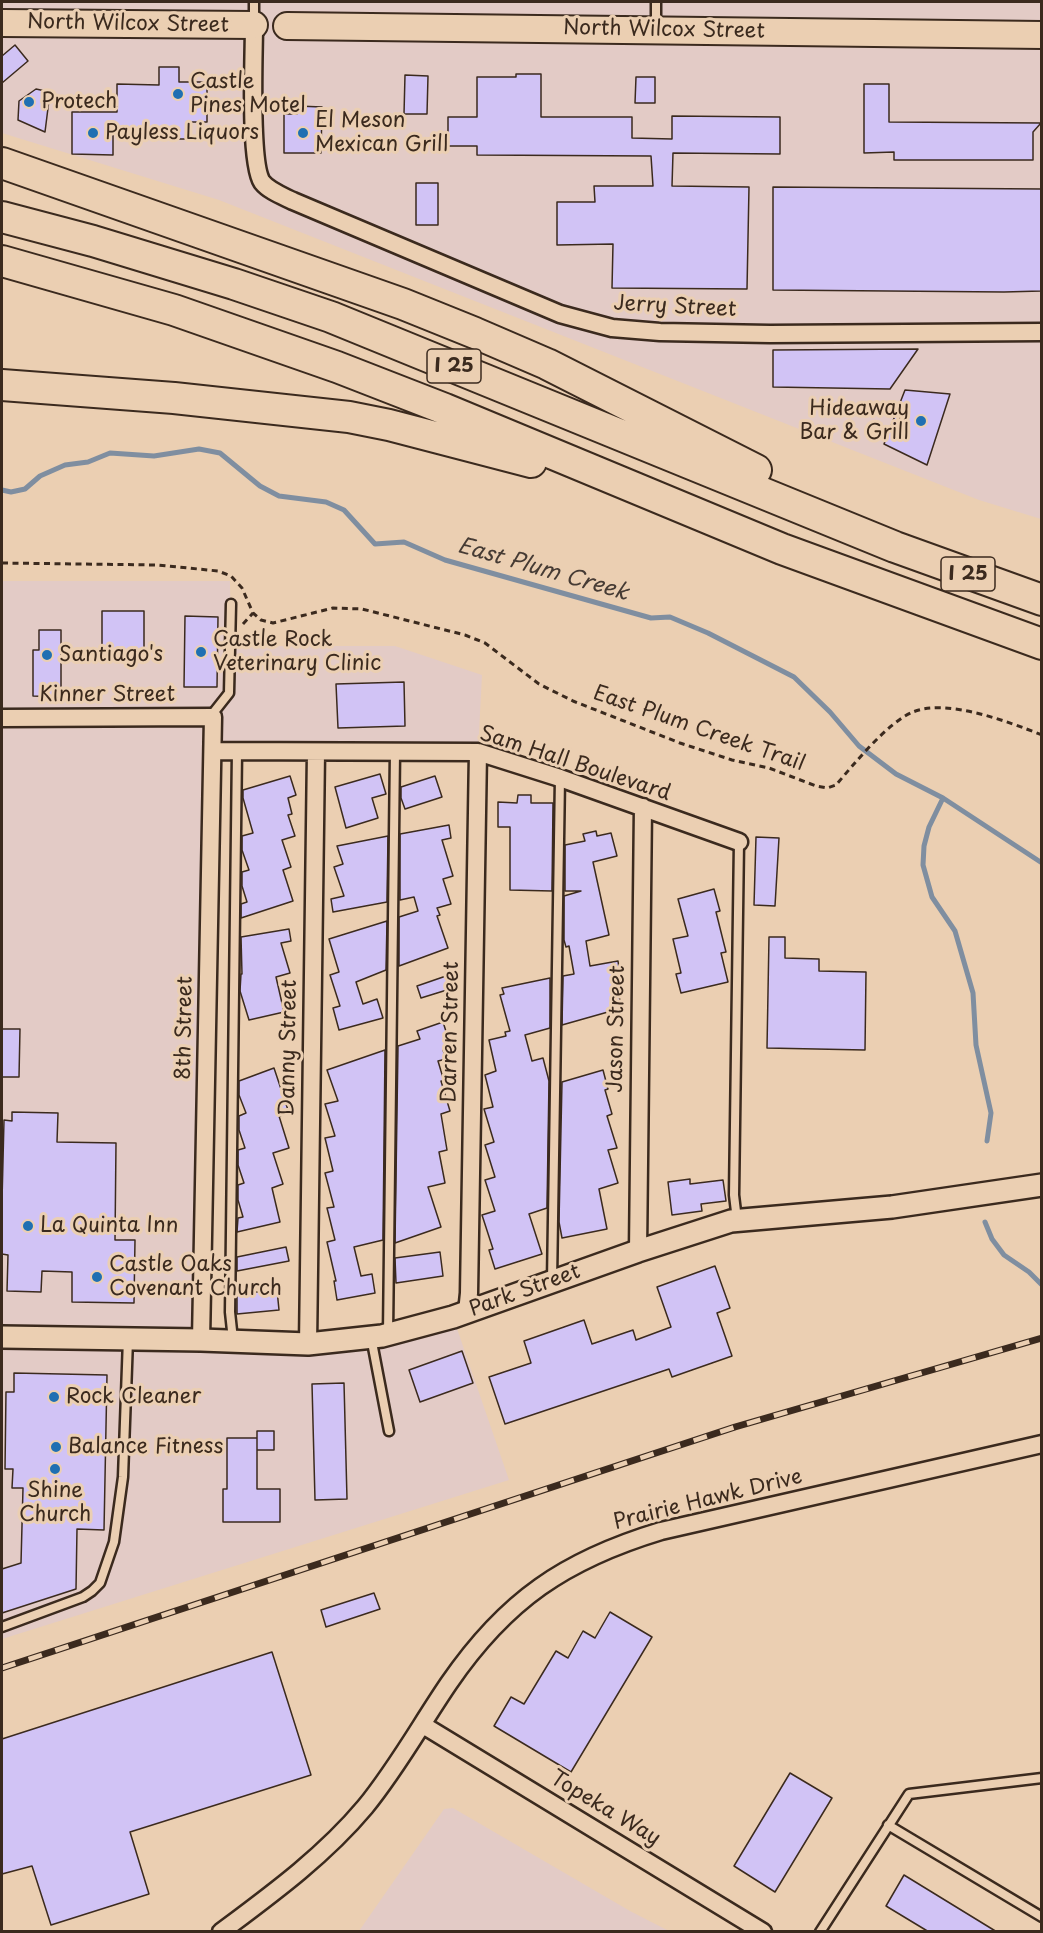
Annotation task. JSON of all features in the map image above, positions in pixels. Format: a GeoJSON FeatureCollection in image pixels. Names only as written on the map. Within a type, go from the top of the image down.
{"type":"FeatureCollection","features":[{"type":"Feature","properties":{"kind":"highway"},"geometry":{"type":"LineString","coordinates":[[2,163],[403,304],[526,355],[748,466],[895,547]]}},
{"type":"Feature","properties":{"kind":"highway","name":"I 25"},"geometry":{"type":"LineString","coordinates":[[2,218],[93,242],[234,284],[331,317],[895,547],[1041,600]]}},
{"type":"Feature","properties":{"kind":"highway","name":"I 25"},"geometry":{"type":"LineString","coordinates":[[2,261],[174,310],[337,367],[446,409],[836,569],[1041,644]]}},
{"type":"Feature","properties":{"kind":"highway"},"geometry":{"type":"LineString","coordinates":[[2,385],[309,411],[389,425],[524,460],[714,520]]}},
{"type":"Feature","properties":{"kind":"main road","name":"North Wilcox Street"},"geometry":{"type":"LineString","coordinates":[[2,23],[254,14]]}},
{"type":"Feature","properties":{"kind":"main road","name":"North Wilcox Street"},"geometry":{"type":"LineString","coordinates":[[286,26],[1041,34]]}},
{"type":"Feature","properties":{"kind":"street","name":"Jerry Street"},"geometry":{"type":"LineString","coordinates":[[254,14],[254,152],[258,173],[263,183],[276,193],[293,201],[560,314],[612,328],[660,332],[770,334],[1041,332]]}},
{"type":"Feature","properties":{"kind":"street","name":"Kinner Street"},"geometry":{"type":"LineString","coordinates":[[2,718],[211,717]]}},
{"type":"Feature","properties":{"kind":"street","name":"8th Street"},"geometry":{"type":"LineString","coordinates":[[201,1340],[213,751],[211,717]]}},
{"type":"Feature","properties":{"kind":"street","name":"Sam Hall Boulevard"},"geometry":{"type":"LineString","coordinates":[[213,751],[478,752],[560,778],[739,842]]}},
{"type":"Feature","properties":{"kind":"street","name":"Danny Street"},"geometry":{"type":"LineString","coordinates":[[308,1344],[316,752]]}},
{"type":"Feature","properties":{"kind":"street","name":"Darren Street"},"geometry":{"type":"LineString","coordinates":[[467,1312],[470,1282],[478,752]]}},
{"type":"Feature","properties":{"kind":"street","name":"Jason Street"},"geometry":{"type":"LineString","coordinates":[[638,1251],[643,807]]}},
{"type":"Feature","properties":{"kind":"street","name":"Park Street"},"geometry":{"type":"LineString","coordinates":[[2,1336],[308,1344],[379,1336],[433,1323],[638,1251],[737,1221],[892,1207],[1041,1185]]}},
{"type":"Feature","properties":{"kind":"street","name":"Prairie Hawk Drive"},"geometry":{"type":"LineString","coordinates":[[221,1932],[283,1885],[342,1832],[376,1793],[467,1657],[500,1620],[538,1588],[572,1566],[624,1542],[692,1523],[1041,1444]]}},
{"type":"Feature","properties":{"kind":"street","name":"Topeka Way"},"geometry":{"type":"LineString","coordinates":[[423,1725],[763,1932]]}},
{"type":"Feature","properties":{"kind":"lane"},"geometry":{"type":"LineString","coordinates":[[656,2],[656,30]]}},
{"type":"Feature","properties":{"kind":"lane"},"geometry":{"type":"LineString","coordinates":[[211,717],[229,693],[231,604]]}},
{"type":"Feature","properties":{"kind":"lane"},"geometry":{"type":"LineString","coordinates":[[233,1341],[230,1312],[237,751]]}},
{"type":"Feature","properties":{"kind":"lane"},"geometry":{"type":"LineString","coordinates":[[389,1431],[379,1336],[395,752]]}},
{"type":"Feature","properties":{"kind":"lane"},"geometry":{"type":"LineString","coordinates":[[552,1282],[560,778]]}},
{"type":"Feature","properties":{"kind":"lane"},"geometry":{"type":"LineString","coordinates":[[737,1221],[734,1195],[739,842]]}},
{"type":"Feature","properties":{"kind":"lane"},"geometry":{"type":"LineString","coordinates":[[2,1627],[83,1597],[100,1583],[114,1542],[122,1486],[128,1339]]}},
{"type":"Feature","properties":{"kind":"lane"},"geometry":{"type":"LineString","coordinates":[[820,1932],[909,1794],[1041,1778]]}},
{"type":"Feature","properties":{"kind":"lane"},"geometry":{"type":"LineString","coordinates":[[888,1825],[1041,1917]]}},
{"type":"Feature","properties":{"kind":"path","name":"East Plum Creek Trail"},"geometry":{"type":"LineString","coordinates":[[2,563],[158,565],[218,571],[231,576],[242,588],[253,613],[261,620],[273,623],[343,608],[362,609],[454,632],[485,643],[539,684],[573,701],[732,760],[769,768],[826,788],[836,785],[887,730],[901,718],[915,711],[939,709],[990,716],[1041,735]]}},
{"type":"Feature","properties":{"kind":"shaded area"},"geometry":{"type":"Polygon","coordinates":[[[2,2],[1041,2],[1041,519],[979,500],[219,200],[2,133],[2,2]]]}},
{"type":"Feature","properties":{"kind":"shaded area"},"geometry":{"type":"Polygon","coordinates":[[[2,581],[230,581],[231,646],[395,646],[482,675],[478,752],[213,752],[201,1339],[308,1344],[453,1317],[509,1480],[2,1639],[2,581]]]}},
{"type":"Feature","properties":{"kind":"shaded area"},"geometry":{"type":"Polygon","coordinates":[[[453,1808],[630,1911],[669,1931],[359,1931],[444,1809],[453,1808]]]}},
{"type":"Feature","properties":{"kind":"building"},"geometry":{"type":"Polygon","coordinates":[[[15,45],[28,61],[2,83],[2,56],[15,45]]]}},
{"type":"Feature","properties":{"kind":"building"},"geometry":{"type":"Polygon","coordinates":[[[159,67],[179,67],[179,82],[207,82],[207,122],[188,122],[188,139],[149,139],[149,132],[113,132],[113,155],[72,154],[72,112],[117,112],[117,84],[159,85],[159,67]]]}},
{"type":"Feature","properties":{"kind":"building"},"geometry":{"type":"Polygon","coordinates":[[[516,74],[541,74],[541,117],[632,117],[632,138],[672,139],[672,116],[780,117],[780,154],[673,153],[672,186],[749,187],[747,289],[612,288],[613,244],[557,245],[557,202],[595,202],[594,186],[653,186],[651,156],[477,155],[477,146],[448,146],[448,117],[477,117],[477,77],[516,77],[516,74]]]}},
{"type":"Feature","properties":{"kind":"building"},"geometry":{"type":"Polygon","coordinates":[[[405,75],[428,76],[427,114],[404,114],[405,75]]]}},
{"type":"Feature","properties":{"kind":"building"},"geometry":{"type":"Polygon","coordinates":[[[636,77],[655,77],[655,103],[635,103],[636,77]]]}},
{"type":"Feature","properties":{"kind":"building"},"geometry":{"type":"Polygon","coordinates":[[[864,84],[889,84],[889,122],[1041,123],[1033,132],[1033,160],[894,160],[894,152],[864,153],[864,84]]]}},
{"type":"Feature","properties":{"kind":"building"},"geometry":{"type":"Polygon","coordinates":[[[36,89],[50,92],[45,132],[18,120],[19,101],[36,89]]]}},
{"type":"Feature","properties":{"kind":"building","name":"El Meson Mexican Grill"},"geometry":{"type":"Polygon","coordinates":[[[297,106],[322,107],[321,153],[284,153],[284,114],[297,114],[297,106]]]}},
{"type":"Feature","properties":{"kind":"building"},"geometry":{"type":"Polygon","coordinates":[[[416,183],[438,183],[438,225],[416,225],[416,183]]]}},
{"type":"Feature","properties":{"kind":"building"},"geometry":{"type":"Polygon","coordinates":[[[773,187],[1041,189],[1041,291],[773,290],[773,187]]]}},
{"type":"Feature","properties":{"kind":"building"},"geometry":{"type":"Polygon","coordinates":[[[918,349],[890,389],[773,387],[773,350],[918,349]]]}},
{"type":"Feature","properties":{"kind":"building"},"geometry":{"type":"Polygon","coordinates":[[[905,390],[950,394],[927,465],[884,444],[905,390]]]}},
{"type":"Feature","properties":{"kind":"building"},"geometry":{"type":"Polygon","coordinates":[[[102,611],[144,611],[144,651],[102,651],[102,611]]]}},
{"type":"Feature","properties":{"kind":"building","name":"Castle Rock Veterinary Clinic"},"geometry":{"type":"Polygon","coordinates":[[[185,616],[218,617],[217,687],[184,687],[185,616]]]}},
{"type":"Feature","properties":{"kind":"building"},"geometry":{"type":"Polygon","coordinates":[[[39,630],[61,630],[61,697],[33,696],[33,650],[39,650],[39,630]]]}},
{"type":"Feature","properties":{"kind":"building"},"geometry":{"type":"Polygon","coordinates":[[[404,682],[405,726],[338,728],[336,684],[404,682]]]}},
{"type":"Feature","properties":{"kind":"building"},"geometry":{"type":"Polygon","coordinates":[[[380,774],[386,794],[372,798],[378,818],[346,828],[335,787],[380,774]]]}},
{"type":"Feature","properties":{"kind":"building"},"geometry":{"type":"Polygon","coordinates":[[[290,776],[296,795],[288,798],[292,814],[288,815],[295,836],[282,840],[291,867],[283,870],[293,901],[241,918],[241,904],[247,902],[242,886],[242,872],[249,870],[242,850],[242,836],[253,833],[243,798],[243,790],[290,776]]]}},
{"type":"Feature","properties":{"kind":"building"},"geometry":{"type":"Polygon","coordinates":[[[435,776],[442,797],[405,809],[401,798],[401,787],[435,776]]]}},
{"type":"Feature","properties":{"kind":"building"},"geometry":{"type":"Polygon","coordinates":[[[518,795],[531,795],[531,803],[553,803],[552,891],[510,890],[510,827],[498,827],[498,802],[517,803],[518,795]]]}},
{"type":"Feature","properties":{"kind":"building"},"geometry":{"type":"Polygon","coordinates":[[[449,825],[451,838],[442,840],[453,876],[443,879],[451,904],[437,908],[440,915],[437,916],[448,948],[399,966],[399,917],[418,911],[414,897],[400,900],[400,834],[449,825]]]}},
{"type":"Feature","properties":{"kind":"building"},"geometry":{"type":"Polygon","coordinates":[[[596,831],[597,836],[611,833],[617,856],[593,862],[609,935],[586,941],[590,966],[618,961],[620,976],[614,977],[622,1008],[562,1025],[563,976],[574,974],[569,946],[566,947],[564,940],[564,896],[581,891],[565,891],[565,845],[585,841],[583,834],[596,831]]]}},
{"type":"Feature","properties":{"kind":"building"},"geometry":{"type":"Polygon","coordinates":[[[388,836],[387,902],[333,912],[331,899],[344,896],[334,867],[343,864],[337,846],[388,836]]]}},
{"type":"Feature","properties":{"kind":"building"},"geometry":{"type":"Polygon","coordinates":[[[756,837],[779,838],[775,906],[754,905],[756,837]]]}},
{"type":"Feature","properties":{"kind":"building"},"geometry":{"type":"Polygon","coordinates":[[[714,889],[720,911],[716,912],[726,952],[721,953],[728,982],[681,993],[676,974],[681,973],[673,939],[688,936],[678,899],[714,889]]]}},
{"type":"Feature","properties":{"kind":"building"},"geometry":{"type":"Polygon","coordinates":[[[387,921],[386,970],[356,982],[363,1004],[377,999],[383,1018],[339,1030],[333,1008],[340,1006],[330,975],[339,972],[329,939],[387,921]]]}},
{"type":"Feature","properties":{"kind":"building"},"geometry":{"type":"Polygon","coordinates":[[[289,929],[291,941],[281,943],[290,973],[276,977],[284,1012],[249,1020],[240,991],[241,937],[289,929]]]}},
{"type":"Feature","properties":{"kind":"building"},"geometry":{"type":"Polygon","coordinates":[[[769,937],[785,937],[785,958],[819,959],[819,971],[866,972],[865,1050],[767,1048],[769,937]]]}},
{"type":"Feature","properties":{"kind":"building"},"geometry":{"type":"Polygon","coordinates":[[[446,976],[450,989],[421,998],[417,986],[446,976]]]}},
{"type":"Feature","properties":{"kind":"building"},"geometry":{"type":"Polygon","coordinates":[[[550,978],[550,1028],[525,1035],[532,1061],[543,1058],[549,1081],[547,1208],[529,1214],[542,1254],[495,1269],[489,1250],[493,1249],[482,1215],[495,1211],[485,1180],[495,1177],[485,1145],[494,1142],[484,1109],[493,1107],[485,1075],[496,1071],[489,1040],[506,1036],[505,1032],[510,1031],[500,995],[504,994],[502,988],[550,978]]]}},
{"type":"Feature","properties":{"kind":"building"},"geometry":{"type":"Polygon","coordinates":[[[443,1022],[451,1047],[443,1050],[446,1059],[438,1061],[450,1111],[441,1114],[447,1150],[439,1152],[445,1183],[428,1187],[441,1227],[395,1243],[398,1046],[420,1039],[417,1031],[443,1022]]]}},
{"type":"Feature","properties":{"kind":"building"},"geometry":{"type":"Polygon","coordinates":[[[2,1029],[20,1029],[19,1077],[2,1077],[2,1029]]]}},
{"type":"Feature","properties":{"kind":"building"},"geometry":{"type":"Polygon","coordinates":[[[385,1050],[383,1240],[354,1247],[361,1276],[372,1274],[375,1293],[337,1300],[334,1281],[336,1281],[327,1242],[335,1240],[327,1208],[334,1207],[325,1173],[333,1171],[325,1138],[335,1136],[325,1104],[338,1101],[327,1070],[385,1050]]]}},
{"type":"Feature","properties":{"kind":"building"},"geometry":{"type":"Polygon","coordinates":[[[274,1068],[289,1113],[279,1116],[289,1148],[273,1153],[283,1184],[272,1188],[280,1222],[237,1232],[238,1218],[243,1217],[238,1200],[238,1185],[244,1183],[238,1165],[238,1150],[245,1148],[239,1130],[239,1116],[246,1113],[239,1095],[239,1081],[274,1068]]]}},
{"type":"Feature","properties":{"kind":"building"},"geometry":{"type":"Polygon","coordinates":[[[603,1070],[608,1089],[605,1090],[612,1114],[607,1116],[617,1148],[608,1150],[618,1183],[599,1189],[607,1229],[562,1238],[559,1222],[562,1082],[603,1070]]]}},
{"type":"Feature","properties":{"kind":"building"},"geometry":{"type":"Polygon","coordinates":[[[12,1112],[58,1113],[57,1142],[116,1143],[115,1240],[135,1240],[134,1303],[72,1302],[72,1272],[42,1271],[41,1292],[7,1291],[8,1255],[2,1254],[4,1120],[12,1121],[12,1112]]]}},
{"type":"Feature","properties":{"kind":"building"},"geometry":{"type":"Polygon","coordinates":[[[690,1179],[690,1184],[723,1180],[726,1201],[701,1204],[702,1211],[672,1215],[668,1182],[690,1179]]]}},
{"type":"Feature","properties":{"kind":"building"},"geometry":{"type":"Polygon","coordinates":[[[286,1247],[289,1261],[237,1271],[237,1257],[286,1247]]]}},
{"type":"Feature","properties":{"kind":"building"},"geometry":{"type":"Polygon","coordinates":[[[440,1252],[443,1276],[396,1283],[395,1258],[440,1252]]]}},
{"type":"Feature","properties":{"kind":"building"},"geometry":{"type":"Polygon","coordinates":[[[715,1266],[730,1308],[717,1313],[732,1356],[672,1377],[669,1369],[505,1424],[489,1377],[531,1363],[524,1341],[584,1320],[592,1344],[633,1330],[636,1340],[671,1327],[657,1287],[715,1266]]]}},
{"type":"Feature","properties":{"kind":"building"},"geometry":{"type":"Polygon","coordinates":[[[277,1290],[279,1310],[237,1314],[237,1294],[277,1290]]]}},
{"type":"Feature","properties":{"kind":"building"},"geometry":{"type":"Polygon","coordinates":[[[462,1351],[473,1383],[420,1402],[409,1370],[462,1351]]]}},
{"type":"Feature","properties":{"kind":"building"},"geometry":{"type":"Polygon","coordinates":[[[14,1373],[107,1375],[104,1530],[77,1529],[76,1589],[2,1613],[2,1569],[21,1563],[23,1488],[12,1488],[13,1469],[5,1469],[6,1392],[14,1392],[14,1373]]]}},
{"type":"Feature","properties":{"kind":"building"},"geometry":{"type":"Polygon","coordinates":[[[344,1383],[347,1499],[315,1500],[312,1384],[344,1383]]]}},
{"type":"Feature","properties":{"kind":"building"},"geometry":{"type":"Polygon","coordinates":[[[257,1431],[274,1431],[274,1450],[257,1450],[257,1431]]]}},
{"type":"Feature","properties":{"kind":"building"},"geometry":{"type":"Polygon","coordinates":[[[227,1438],[257,1438],[257,1489],[280,1489],[280,1522],[223,1522],[223,1489],[227,1489],[227,1438]]]}},
{"type":"Feature","properties":{"kind":"building"},"geometry":{"type":"Polygon","coordinates":[[[374,1593],[380,1609],[326,1627],[321,1610],[374,1593]]]}},
{"type":"Feature","properties":{"kind":"building"},"geometry":{"type":"Polygon","coordinates":[[[610,1612],[652,1637],[571,1772],[494,1726],[511,1697],[524,1704],[556,1651],[568,1658],[583,1631],[595,1638],[610,1612]]]}},
{"type":"Feature","properties":{"kind":"building"},"geometry":{"type":"Polygon","coordinates":[[[272,1652],[311,1775],[130,1832],[149,1894],[51,1925],[32,1866],[2,1874],[2,1739],[272,1652]]]}},
{"type":"Feature","properties":{"kind":"building"},"geometry":{"type":"Polygon","coordinates":[[[790,1773],[832,1798],[775,1892],[734,1866],[790,1773]]]}},
{"type":"Feature","properties":{"kind":"building"},"geometry":{"type":"Polygon","coordinates":[[[904,1875],[997,1932],[929,1932],[886,1906],[904,1875]]]}},
{"type":"Feature","properties":{"kind":"waterway","name":"East Plum Creek"},"geometry":{"type":"LineString","coordinates":[[2,490],[11,492],[25,489],[40,476],[65,465],[88,462],[110,453],[154,456],[199,449],[220,453],[260,486],[279,496],[326,502],[344,510],[375,544],[404,542],[445,560],[651,618],[670,617],[708,633],[794,677],[830,712],[859,746],[896,774],[943,798],[1042,863]]}},
{"type":"Feature","properties":{"kind":"waterway"},"geometry":{"type":"LineString","coordinates":[[943,798],[929,827],[924,846],[923,865],[932,897],[955,931],[973,993],[976,1045],[991,1113],[987,1141]]}},
{"type":"Feature","properties":{"kind":"waterway"},"geometry":{"type":"LineString","coordinates":[[985,1222],[992,1239],[1004,1255],[1029,1272],[1042,1285]]}},
{"type":"Feature","properties":{"kind":"railway"},"geometry":{"type":"LineString","coordinates":[[2,1668],[735,1427],[1042,1338]]}},
{"type":"Feature","properties":{"kind":"place","name":"Castle Pines Motel"},"geometry":{"type":"Point","coordinates":[178,94]}},
{"type":"Feature","properties":{"kind":"place","name":"Protech"},"geometry":{"type":"Point","coordinates":[29,102]}},
{"type":"Feature","properties":{"kind":"place","name":"Payless Liquors"},"geometry":{"type":"Point","coordinates":[93,133]}},
{"type":"Feature","properties":{"kind":"place","name":"El Meson Mexican Grill"},"geometry":{"type":"Point","coordinates":[303,133]}},
{"type":"Feature","properties":{"kind":"place","name":"Hideaway Bar & Grill"},"geometry":{"type":"Point","coordinates":[921,421]}},
{"type":"Feature","properties":{"kind":"place","name":"Castle Rock Veterinary Clinic"},"geometry":{"type":"Point","coordinates":[201,652]}},
{"type":"Feature","properties":{"kind":"place","name":"Santiago's"},"geometry":{"type":"Point","coordinates":[47,655]}},
{"type":"Feature","properties":{"kind":"place","name":"La Quinta Inn"},"geometry":{"type":"Point","coordinates":[28,1226]}},
{"type":"Feature","properties":{"kind":"place","name":"Castle Oaks Covenant Church"},"geometry":{"type":"Point","coordinates":[97,1277]}},
{"type":"Feature","properties":{"kind":"place","name":"Rock Cleaner"},"geometry":{"type":"Point","coordinates":[54,1397]}},
{"type":"Feature","properties":{"kind":"place","name":"Balance Fitness"},"geometry":{"type":"Point","coordinates":[56,1447]}},
{"type":"Feature","properties":{"kind":"place","name":"Shine Church"},"geometry":{"type":"Point","coordinates":[55,1469]}}]}
